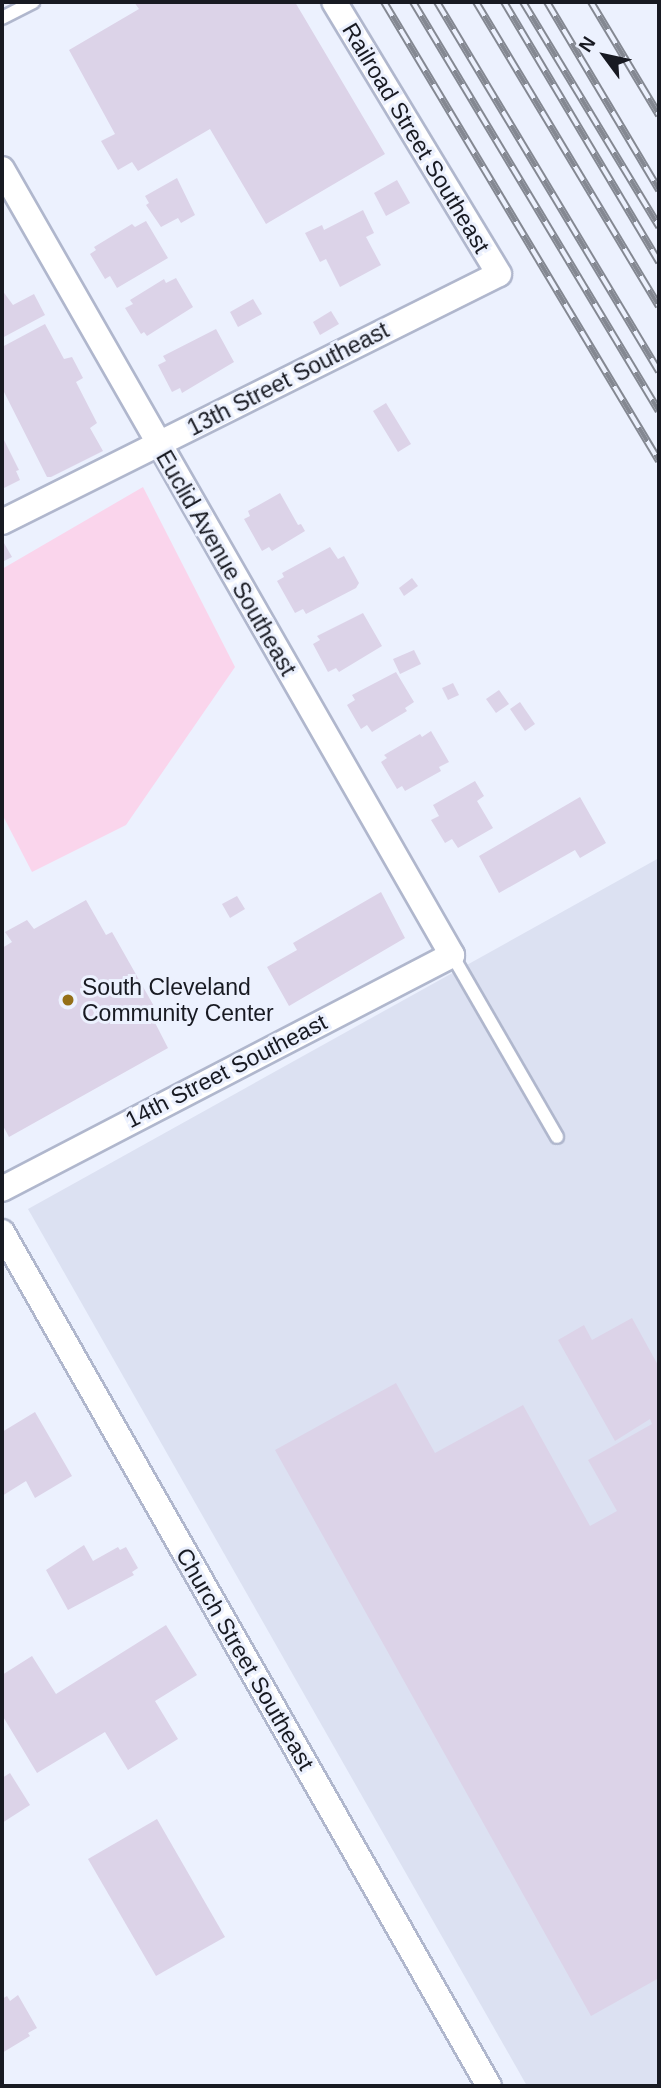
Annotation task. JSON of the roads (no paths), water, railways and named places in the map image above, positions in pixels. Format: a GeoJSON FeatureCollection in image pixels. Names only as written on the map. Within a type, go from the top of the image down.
{"type":"FeatureCollection","features":[{"type":"Feature","properties":{"kind":"street","name":"Railroad Street Southeast"},"geometry":{"type":"LineString","coordinates":[[334,2],[499,274]]}},
{"type":"Feature","properties":{"kind":"street","name":"Euclid Avenue Southeast"},"geometry":{"type":"LineString","coordinates":[[2,169],[452,955]]}},
{"type":"Feature","properties":{"kind":"street","name":"13th Street Southeast"},"geometry":{"type":"LineString","coordinates":[[2,522],[499,274]]}},
{"type":"Feature","properties":{"kind":"street","name":"14th Street Southeast"},"geometry":{"type":"LineString","coordinates":[[2,1189],[452,955]]}},
{"type":"Feature","properties":{"kind":"street","name":"Church Street Southeast"},"geometry":{"type":"LineString","coordinates":[[2,1232],[489,2086]]}},
{"type":"Feature","properties":{"kind":"lane"},"geometry":{"type":"LineString","coordinates":[[2,18],[33,2]]}},
{"type":"Feature","properties":{"kind":"lane"},"geometry":{"type":"LineString","coordinates":[[452,955],[557,1137]]}},
{"type":"Feature","properties":{"kind":"railway"},"geometry":{"type":"LineString","coordinates":[[384,2],[659,461]]}},
{"type":"Feature","properties":{"kind":"railway"},"geometry":{"type":"LineString","coordinates":[[413,2],[659,411]]}},
{"type":"Feature","properties":{"kind":"railway"},"geometry":{"type":"LineString","coordinates":[[437,2],[659,372]]}},
{"type":"Feature","properties":{"kind":"railway"},"geometry":{"type":"LineString","coordinates":[[476,2],[659,306]]}},
{"type":"Feature","properties":{"kind":"railway"},"geometry":{"type":"LineString","coordinates":[[504,2],[659,262]]}},
{"type":"Feature","properties":{"kind":"railway"},"geometry":{"type":"LineString","coordinates":[[523,2],[659,227]]}},
{"type":"Feature","properties":{"kind":"railway"},"geometry":{"type":"LineString","coordinates":[[547,2],[659,190]]}},
{"type":"Feature","properties":{"kind":"railway"},"geometry":{"type":"LineString","coordinates":[[591,2],[659,115]]}},
{"type":"Feature","properties":{"kind":"place","name":"South Cleveland Community Center"},"geometry":{"type":"Point","coordinates":[68,1000]}}]}
